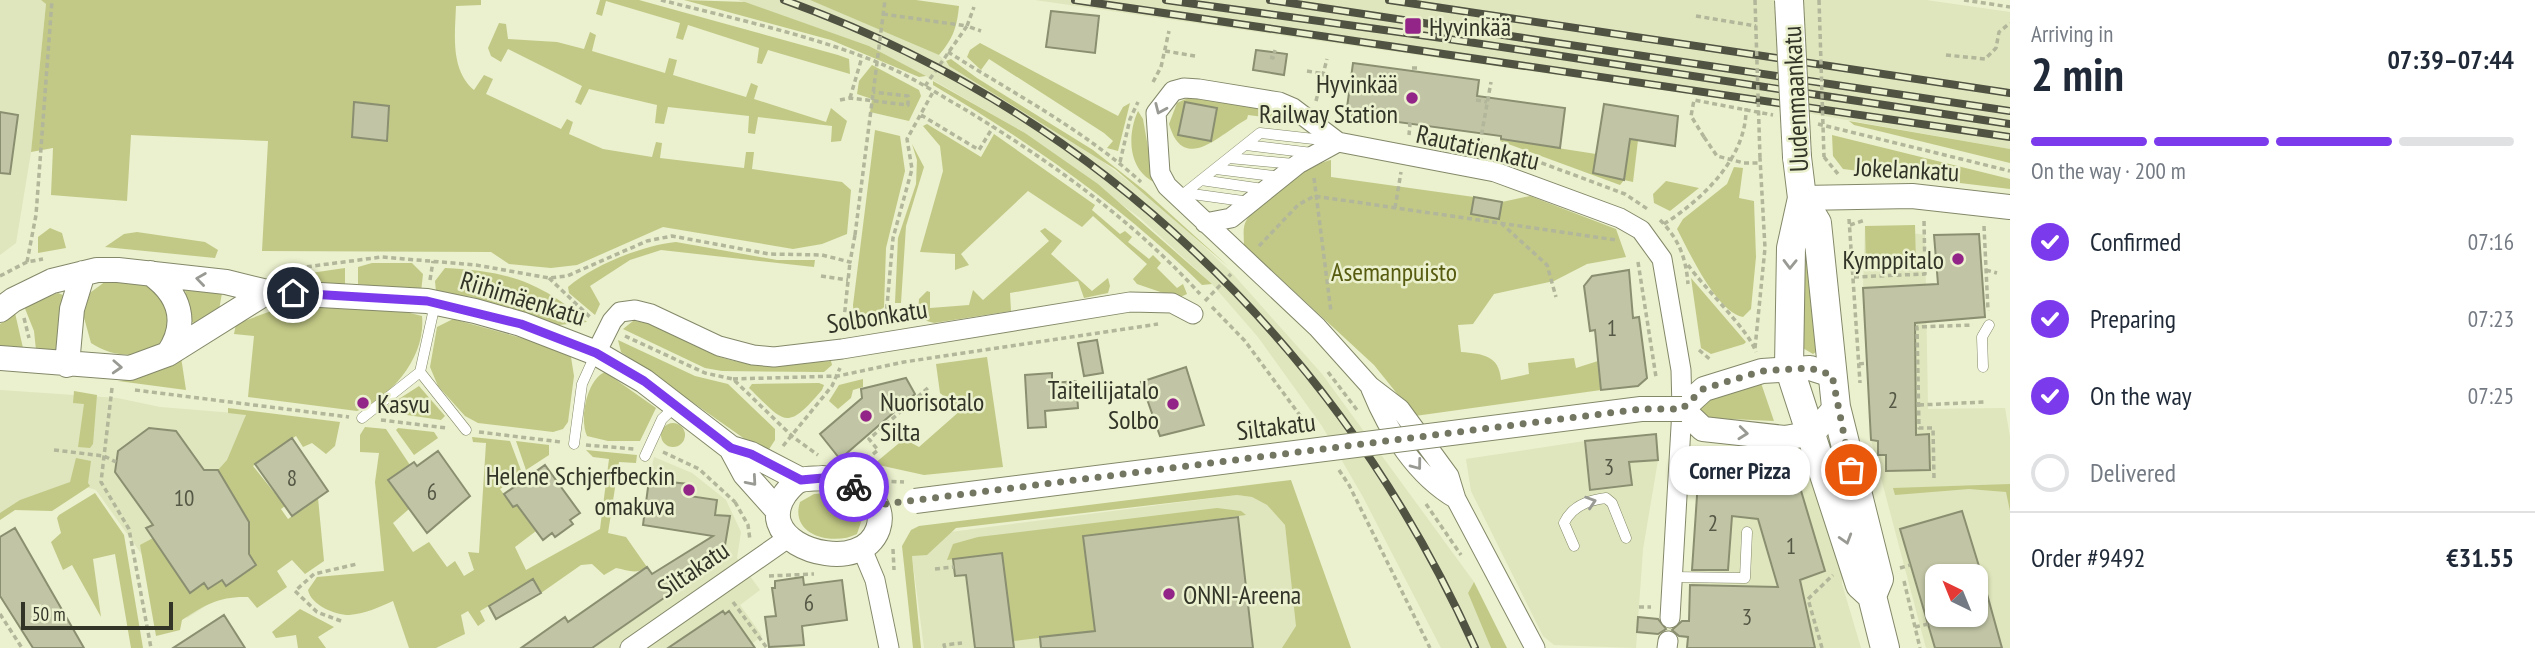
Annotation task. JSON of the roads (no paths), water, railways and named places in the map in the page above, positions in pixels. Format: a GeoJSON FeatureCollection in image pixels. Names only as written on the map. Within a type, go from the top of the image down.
{"type":"FeatureCollection","features":[{"type":"Feature","properties":{"kind":"main road","name":"Uudenmaankatu"},"geometry":{"type":"LineString","coordinates":[[1790,0],[1811,157],[1791,248],[1790,367],[1860,585],[1885,597]]}},
{"type":"Feature","properties":{"kind":"main road","name":"Uudenmaankatu"},"geometry":{"type":"LineString","coordinates":[[1802,198],[1816,223],[1821,246],[1836,407],[1885,597],[1885,648]]}},
{"type":"Feature","properties":{"kind":"street","name":"Rautatienkatu"},"geometry":{"type":"LineString","coordinates":[[1535,648],[1456,499],[1449,476],[1400,409],[1370,386],[1317,327],[1205,223],[1160,173],[1155,123],[1161,103],[1176,89],[1199,89],[1279,102],[1293,108],[1338,142],[1495,172],[1620,218],[1641,230],[1662,259],[1681,370],[1682,409]]}},
{"type":"Feature","properties":{"kind":"street"},"geometry":{"type":"LineString","coordinates":[[1205,223],[1231,218],[1298,164],[1338,142]]}},
{"type":"Feature","properties":{"kind":"street","name":"Jokelankatu"},"geometry":{"type":"LineString","coordinates":[[1802,198],[1912,196],[2010,207]]}},
{"type":"Feature","properties":{"kind":"street"},"geometry":{"type":"LineString","coordinates":[[1231,218],[1241,255]]}},
{"type":"Feature","properties":{"kind":"street","name":"Riihimäenkatu"},"geometry":{"type":"LineString","coordinates":[[6,305],[52,281],[83,273],[118,270],[226,282],[267,292],[435,303],[521,324],[596,353],[677,405],[731,448],[801,480]]}},
{"type":"Feature","properties":{"kind":"street"},"geometry":{"type":"LineString","coordinates":[[67,365],[72,309],[83,273]]}},
{"type":"Feature","properties":{"kind":"street"},"geometry":{"type":"LineString","coordinates":[[150,273],[174,296],[180,315],[177,340],[168,354]]}},
{"type":"Feature","properties":{"kind":"street"},"geometry":{"type":"LineString","coordinates":[[0,358],[130,368],[168,354],[267,292]]}},
{"type":"Feature","properties":{"kind":"street","name":"Solbonkatu"},"geometry":{"type":"LineString","coordinates":[[596,353],[608,328],[620,312],[635,310],[651,314],[719,346],[753,355],[774,356],[842,349],[1130,302],[1151,300],[1199,307]]}},
{"type":"Feature","properties":{"kind":"street"},"geometry":{"type":"LineString","coordinates":[[1682,409],[1703,389],[1762,371],[1790,367],[1810,368],[1832,375]]}},
{"type":"Feature","properties":{"kind":"street"},"geometry":{"type":"LineString","coordinates":[[1682,409],[1703,429],[1785,438],[1813,433],[1836,407]]}},
{"type":"Feature","properties":{"kind":"street","name":"Siltakatu"},"geometry":{"type":"LineString","coordinates":[[877,505],[913,491],[1641,409],[1682,409]]}},
{"type":"Feature","properties":{"kind":"street"},"geometry":{"type":"LineString","coordinates":[[1660,618],[1673,578],[1687,470],[1682,409]]}},
{"type":"Feature","properties":{"kind":"street","name":"Riihimäenkatu"},"geometry":{"type":"LineString","coordinates":[[731,448],[745,474],[778,511]]}},
{"type":"Feature","properties":{"kind":"street"},"geometry":{"type":"LineString","coordinates":[[801,480],[838,481],[861,490],[877,505],[880,518],[877,532],[862,549],[846,555],[826,554],[798,546],[788,538],[781,528],[778,511],[788,491],[801,480]]}},
{"type":"Feature","properties":{"kind":"street","name":"Siltakatu"},"geometry":{"type":"LineString","coordinates":[[630,648],[788,538]]}},
{"type":"Feature","properties":{"kind":"street"},"geometry":{"type":"LineString","coordinates":[[862,549],[875,580],[889,648]]}},
{"type":"Feature","properties":{"kind":"lane"},"geometry":{"type":"LineString","coordinates":[[1180,194],[1216,169],[1259,133],[1338,142]]}},
{"type":"Feature","properties":{"kind":"lane"},"geometry":{"type":"LineString","coordinates":[[1246,145],[1316,154]]}},
{"type":"Feature","properties":{"kind":"lane"},"geometry":{"type":"LineString","coordinates":[[1229,158],[1298,164]]}},
{"type":"Feature","properties":{"kind":"lane"},"geometry":{"type":"LineString","coordinates":[[1216,169],[1282,177]]}},
{"type":"Feature","properties":{"kind":"lane"},"geometry":{"type":"LineString","coordinates":[[1201,180],[1258,196]]}},
{"type":"Feature","properties":{"kind":"lane"},"geometry":{"type":"LineString","coordinates":[[1180,194],[1258,196]]}},
{"type":"Feature","properties":{"kind":"lane"},"geometry":{"type":"LineString","coordinates":[[362,418],[420,372],[435,303]]}},
{"type":"Feature","properties":{"kind":"lane"},"geometry":{"type":"LineString","coordinates":[[1983,367],[1982,337],[1989,325]]}},
{"type":"Feature","properties":{"kind":"lane"},"geometry":{"type":"LineString","coordinates":[[574,444],[582,384],[596,353]]}},
{"type":"Feature","properties":{"kind":"lane"},"geometry":{"type":"LineString","coordinates":[[420,372],[466,430]]}},
{"type":"Feature","properties":{"kind":"lane"},"geometry":{"type":"LineString","coordinates":[[646,453],[662,419],[677,405]]}},
{"type":"Feature","properties":{"kind":"lane"},"geometry":{"type":"LineString","coordinates":[[1574,546],[1564,523],[1568,514],[1596,499],[1606,498],[1612,503],[1626,538]]}},
{"type":"Feature","properties":{"kind":"lane"},"geometry":{"type":"LineString","coordinates":[[1673,578],[1745,578],[1747,533]]}},
{"type":"Feature","properties":{"kind":"railway"},"geometry":{"type":"LineString","coordinates":[[784,0],[898,48],[1005,106],[1104,175],[1196,253],[1279,340],[1354,436],[1419,538],[1475,648]]}},
{"type":"Feature","properties":{"kind":"railway"},"geometry":{"type":"LineString","coordinates":[[1075,0],[2010,137]]}},
{"type":"Feature","properties":{"kind":"railway"},"geometry":{"type":"LineString","coordinates":[[1166,0],[1442,38],[2010,124]]}},
{"type":"Feature","properties":{"kind":"railway"},"geometry":{"type":"LineString","coordinates":[[1270,0],[2010,111]]}},
{"type":"Feature","properties":{"kind":"railway"},"geometry":{"type":"LineString","coordinates":[[1389,0],[2010,93]]}},
{"type":"Feature","properties":{"kind":"place","name":"Hyvinkää"},"geometry":{"type":"Point","coordinates":[1413,26]}},
{"type":"Feature","properties":{"kind":"place","name":"Hyvinkää Railway Station"},"geometry":{"type":"Point","coordinates":[1412,98]}},
{"type":"Feature","properties":{"kind":"place","name":"Kymppitalo"},"geometry":{"type":"Point","coordinates":[1958,259]}},
{"type":"Feature","properties":{"kind":"place","name":"Kasvu"},"geometry":{"type":"Point","coordinates":[363,403]}},
{"type":"Feature","properties":{"kind":"place","name":"Taiteilijatalo Solbo"},"geometry":{"type":"Point","coordinates":[1173,404]}},
{"type":"Feature","properties":{"kind":"place","name":"Nuorisotalo Silta"},"geometry":{"type":"Point","coordinates":[866,416]}},
{"type":"Feature","properties":{"kind":"place","name":"Corner Pizza"},"geometry":{"type":"Point","coordinates":[1851,470]}},
{"type":"Feature","properties":{"kind":"place","name":"Helene Schjerfbeckin omakuva"},"geometry":{"type":"Point","coordinates":[689,490]}},
{"type":"Feature","properties":{"kind":"place","name":"ONNI-Areena"},"geometry":{"type":"Point","coordinates":[1169,594]}},
{"type":"Feature","properties":{"kind":"park label","name":"Asemanpuisto"},"geometry":{"type":"Point","coordinates":[1394,271]}}]}
